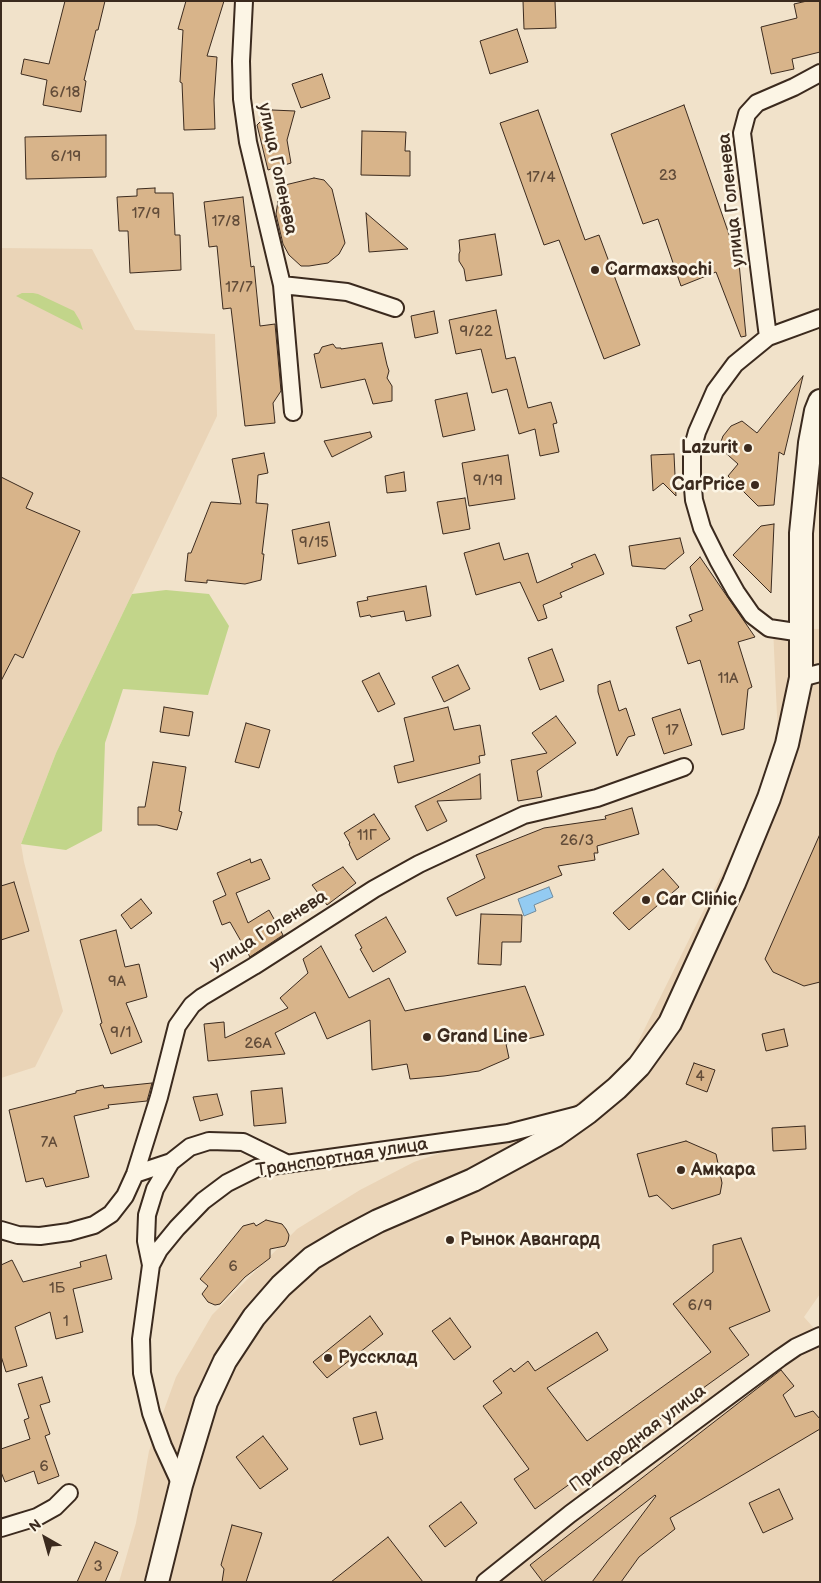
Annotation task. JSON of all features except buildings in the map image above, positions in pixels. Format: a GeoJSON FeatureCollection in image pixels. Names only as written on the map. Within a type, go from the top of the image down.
{"type":"FeatureCollection","features":[{"type":"Feature","properties":{"kind":"main road","name":"Транспортная улица"},"geometry":{"type":"LineString","coordinates":[[157,1582],[181,1484],[206,1402],[225,1361],[254,1316],[281,1286],[312,1258],[344,1239],[378,1221],[481,1176],[556,1135],[617,1088],[639,1066],[670,1023],[734,883],[769,798],[810,676],[802,633],[801,534],[810,444],[816,411],[820,401]]}},
{"type":"Feature","properties":{"kind":"street","name":"улица Голенева"},"geometry":{"type":"LineString","coordinates":[[244,1],[241,61],[242,100],[248,142],[282,285],[293,412]]}},
{"type":"Feature","properties":{"kind":"street","name":"улица Голенева"},"geometry":{"type":"LineString","coordinates":[[768,337],[742,133],[747,114],[757,102],[794,87],[820,73]]}},
{"type":"Feature","properties":{"kind":"street"},"geometry":{"type":"LineString","coordinates":[[282,285],[347,292],[395,308]]}},
{"type":"Feature","properties":{"kind":"street"},"geometry":{"type":"LineString","coordinates":[[802,633],[769,628],[752,615],[736,592],[702,528],[694,500],[692,450],[704,413],[715,391],[735,364],[768,337],[820,318]]}},
{"type":"Feature","properties":{"kind":"street","name":"улица Голенева"},"geometry":{"type":"LineString","coordinates":[[1,1230],[18,1235],[40,1236],[70,1232],[94,1225],[111,1214],[126,1196],[134,1174],[159,1098],[177,1026],[192,1004],[202,997],[374,889],[419,864],[524,816],[597,798],[684,767]]}},
{"type":"Feature","properties":{"kind":"street","name":"Транспортная улица"},"geometry":{"type":"LineString","coordinates":[[181,1484],[163,1446],[154,1421],[142,1373],[141,1339],[151,1265],[159,1250],[202,1201],[227,1183],[257,1168],[508,1133],[587,1113]]}},
{"type":"Feature","properties":{"kind":"street"},"geometry":{"type":"LineString","coordinates":[[134,1174],[170,1162],[190,1148],[209,1141],[243,1142],[286,1164]]}},
{"type":"Feature","properties":{"kind":"street"},"geometry":{"type":"LineString","coordinates":[[151,1265],[146,1241],[147,1215],[155,1188],[170,1162]]}},
{"type":"Feature","properties":{"kind":"street","name":"Пригородная улица"},"geometry":{"type":"LineString","coordinates":[[485,1582],[570,1514],[780,1358],[820,1336]]}},
{"type":"Feature","properties":{"kind":"street"},"geometry":{"type":"LineString","coordinates":[[1,1528],[37,1517],[55,1507],[70,1493]]}},
{"type":"Feature","properties":{"kind":"shaded area"},"geometry":{"type":"Polygon","coordinates":[[[1,248],[92,249],[135,330],[215,334],[217,416],[56,753],[21,844],[63,1011],[35,1067],[1,1078],[1,248]]]}},
{"type":"Feature","properties":{"kind":"shaded area"},"geometry":{"type":"Polygon","coordinates":[[[773,628],[820,629],[820,1294],[804,1317],[820,1335],[820,1582],[119,1582],[136,1523],[149,1451],[176,1377],[212,1315],[297,1229],[360,1190],[414,1162],[567,1110],[627,1064],[779,759],[773,628]]]}},
{"type":"Feature","properties":{"kind":"green space"},"geometry":{"type":"Polygon","coordinates":[[[22,293],[38,294],[74,311],[83,330],[16,296],[22,293]]]}},
{"type":"Feature","properties":{"kind":"green space"},"geometry":{"type":"Polygon","coordinates":[[[166,590],[209,594],[229,626],[208,695],[123,689],[105,743],[102,831],[66,850],[21,844],[56,753],[132,594],[166,590]]]}},
{"type":"Feature","properties":{"kind":"water"},"geometry":{"type":"Polygon","coordinates":[[[549,887],[553,897],[534,905],[536,911],[524,916],[518,899],[549,887]]]}},
{"type":"Feature","properties":{"kind":"place","name":"Carmaxsochi"},"geometry":{"type":"Point","coordinates":[595,270]}},
{"type":"Feature","properties":{"kind":"place","name":"Lazurit"},"geometry":{"type":"Point","coordinates":[748,448]}},
{"type":"Feature","properties":{"kind":"place","name":"CarPrice"},"geometry":{"type":"Point","coordinates":[755,485]}},
{"type":"Feature","properties":{"kind":"place","name":"Car Clinic"},"geometry":{"type":"Point","coordinates":[646,900]}},
{"type":"Feature","properties":{"kind":"place","name":"Grand Line"},"geometry":{"type":"Point","coordinates":[427,1037]}},
{"type":"Feature","properties":{"kind":"place","name":"Амкара"},"geometry":{"type":"Point","coordinates":[681,1170]}},
{"type":"Feature","properties":{"kind":"place","name":"Рынок Авангард"},"geometry":{"type":"Point","coordinates":[450,1240]}},
{"type":"Feature","properties":{"kind":"place","name":"Руссклад"},"geometry":{"type":"Point","coordinates":[328,1358]}}]}
